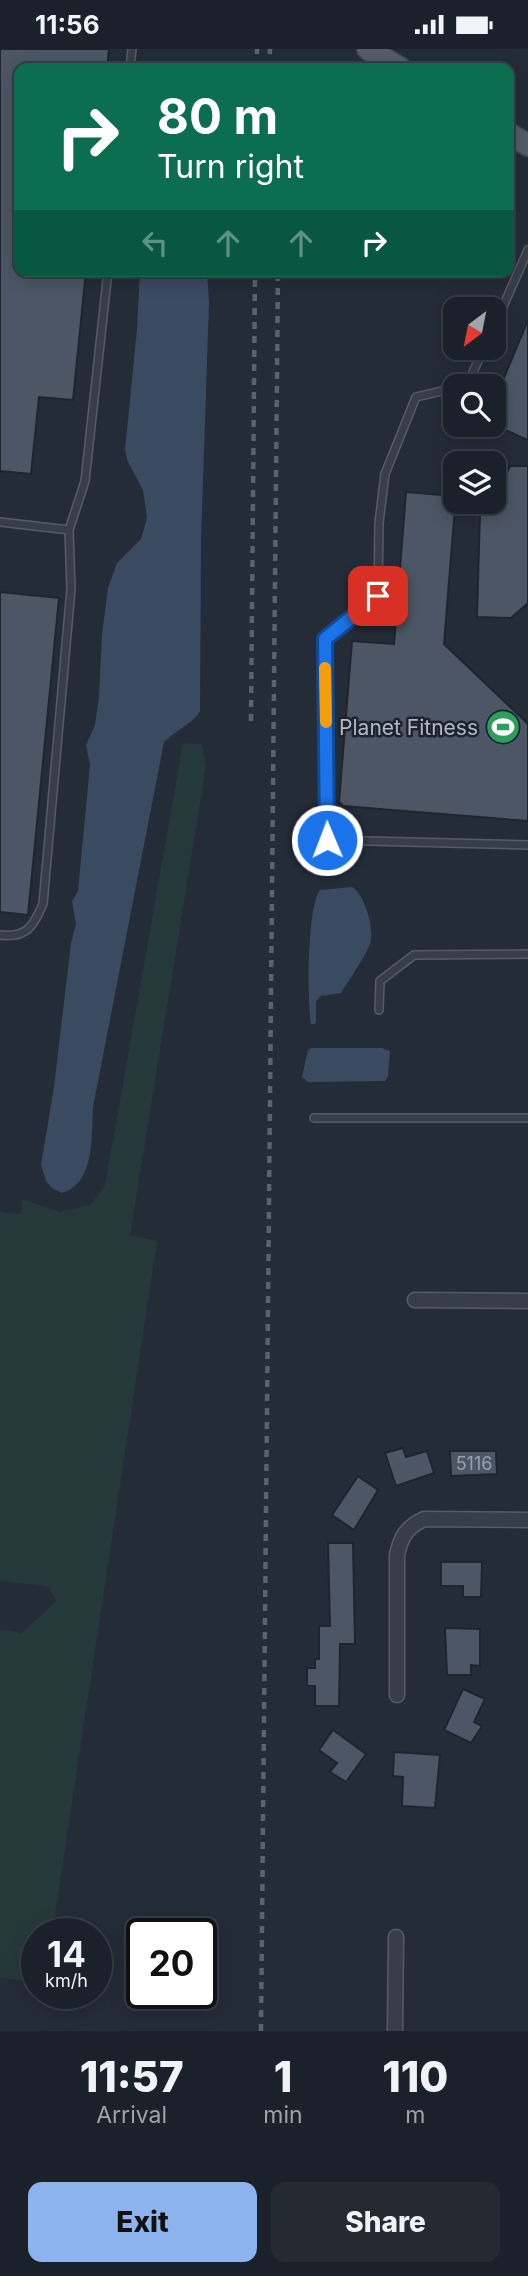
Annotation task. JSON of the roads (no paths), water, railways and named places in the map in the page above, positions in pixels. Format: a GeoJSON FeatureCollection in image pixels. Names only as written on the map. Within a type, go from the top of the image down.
{"type":"FeatureCollection","features":[{"type":"Feature","properties":{"kind":"main road"},"geometry":{"type":"LineString","coordinates":[[368,49],[392,63]]}},
{"type":"Feature","properties":{"kind":"street"},"geometry":{"type":"LineString","coordinates":[[415,1300],[528,1301]]}},
{"type":"Feature","properties":{"kind":"street"},"geometry":{"type":"LineString","coordinates":[[397,1695],[397,1555],[400,1539],[410,1526],[424,1519],[528,1520]]}},
{"type":"Feature","properties":{"kind":"street"},"geometry":{"type":"LineString","coordinates":[[395,2031],[396,1937]]}},
{"type":"Feature","properties":{"kind":"lane"},"geometry":{"type":"LineString","coordinates":[[506,300],[528,250]]}},
{"type":"Feature","properties":{"kind":"lane"},"geometry":{"type":"LineString","coordinates":[[0,936],[13,937],[33,926],[43,904],[71,589],[69,530],[85,481],[107,277]]}},
{"type":"Feature","properties":{"kind":"lane"},"geometry":{"type":"LineString","coordinates":[[443,390],[416,397],[385,474],[379,523],[378,596],[325,639],[327,840],[528,845]]}},
{"type":"Feature","properties":{"kind":"lane"},"geometry":{"type":"LineString","coordinates":[[0,522],[69,530]]}},
{"type":"Feature","properties":{"kind":"lane"},"geometry":{"type":"LineString","coordinates":[[379,1010],[380,981],[414,955],[528,954]]}},
{"type":"Feature","properties":{"kind":"lane"},"geometry":{"type":"LineString","coordinates":[[314,1118],[528,1118]]}},
{"type":"Feature","properties":{"kind":"water"},"geometry":{"type":"Polygon","coordinates":[[[140,277],[207,277],[200,711],[194,719],[164,742],[93,1107],[90,1157],[81,1179],[73,1188],[62,1193],[46,1181],[41,1165],[54,1087],[71,943],[76,924],[72,901],[78,891],[90,765],[86,745],[95,725],[99,697],[102,634],[108,588],[117,563],[141,539],[147,518],[143,490],[128,462],[125,450],[140,277]]]}},
{"type":"Feature","properties":{"kind":"water"},"geometry":{"type":"Polygon","coordinates":[[[352,887],[361,897],[368,913],[370,944],[341,993],[321,996],[316,1001],[316,1021],[311,1024],[309,954],[316,899],[320,890],[352,887]]]}},
{"type":"Feature","properties":{"kind":"water"},"geometry":{"type":"Polygon","coordinates":[[[382,1048],[390,1051],[388,1076],[385,1081],[308,1082],[302,1077],[308,1050],[382,1048]]]}},
{"type":"Feature","properties":{"kind":"railway"},"geometry":{"type":"LineString","coordinates":[[257,49],[257,63]]}},
{"type":"Feature","properties":{"kind":"railway"},"geometry":{"type":"LineString","coordinates":[[269,63],[270,49]]}},
{"type":"Feature","properties":{"kind":"railway"},"geometry":{"type":"LineString","coordinates":[[251,721],[255,277]]}},
{"type":"Feature","properties":{"kind":"railway"},"geometry":{"type":"LineString","coordinates":[[261,2031],[278,277]]}},
{"type":"Feature","properties":{"kind":"place","name":"Planet Fitness"},"geometry":{"type":"Point","coordinates":[503,727]}}]}
